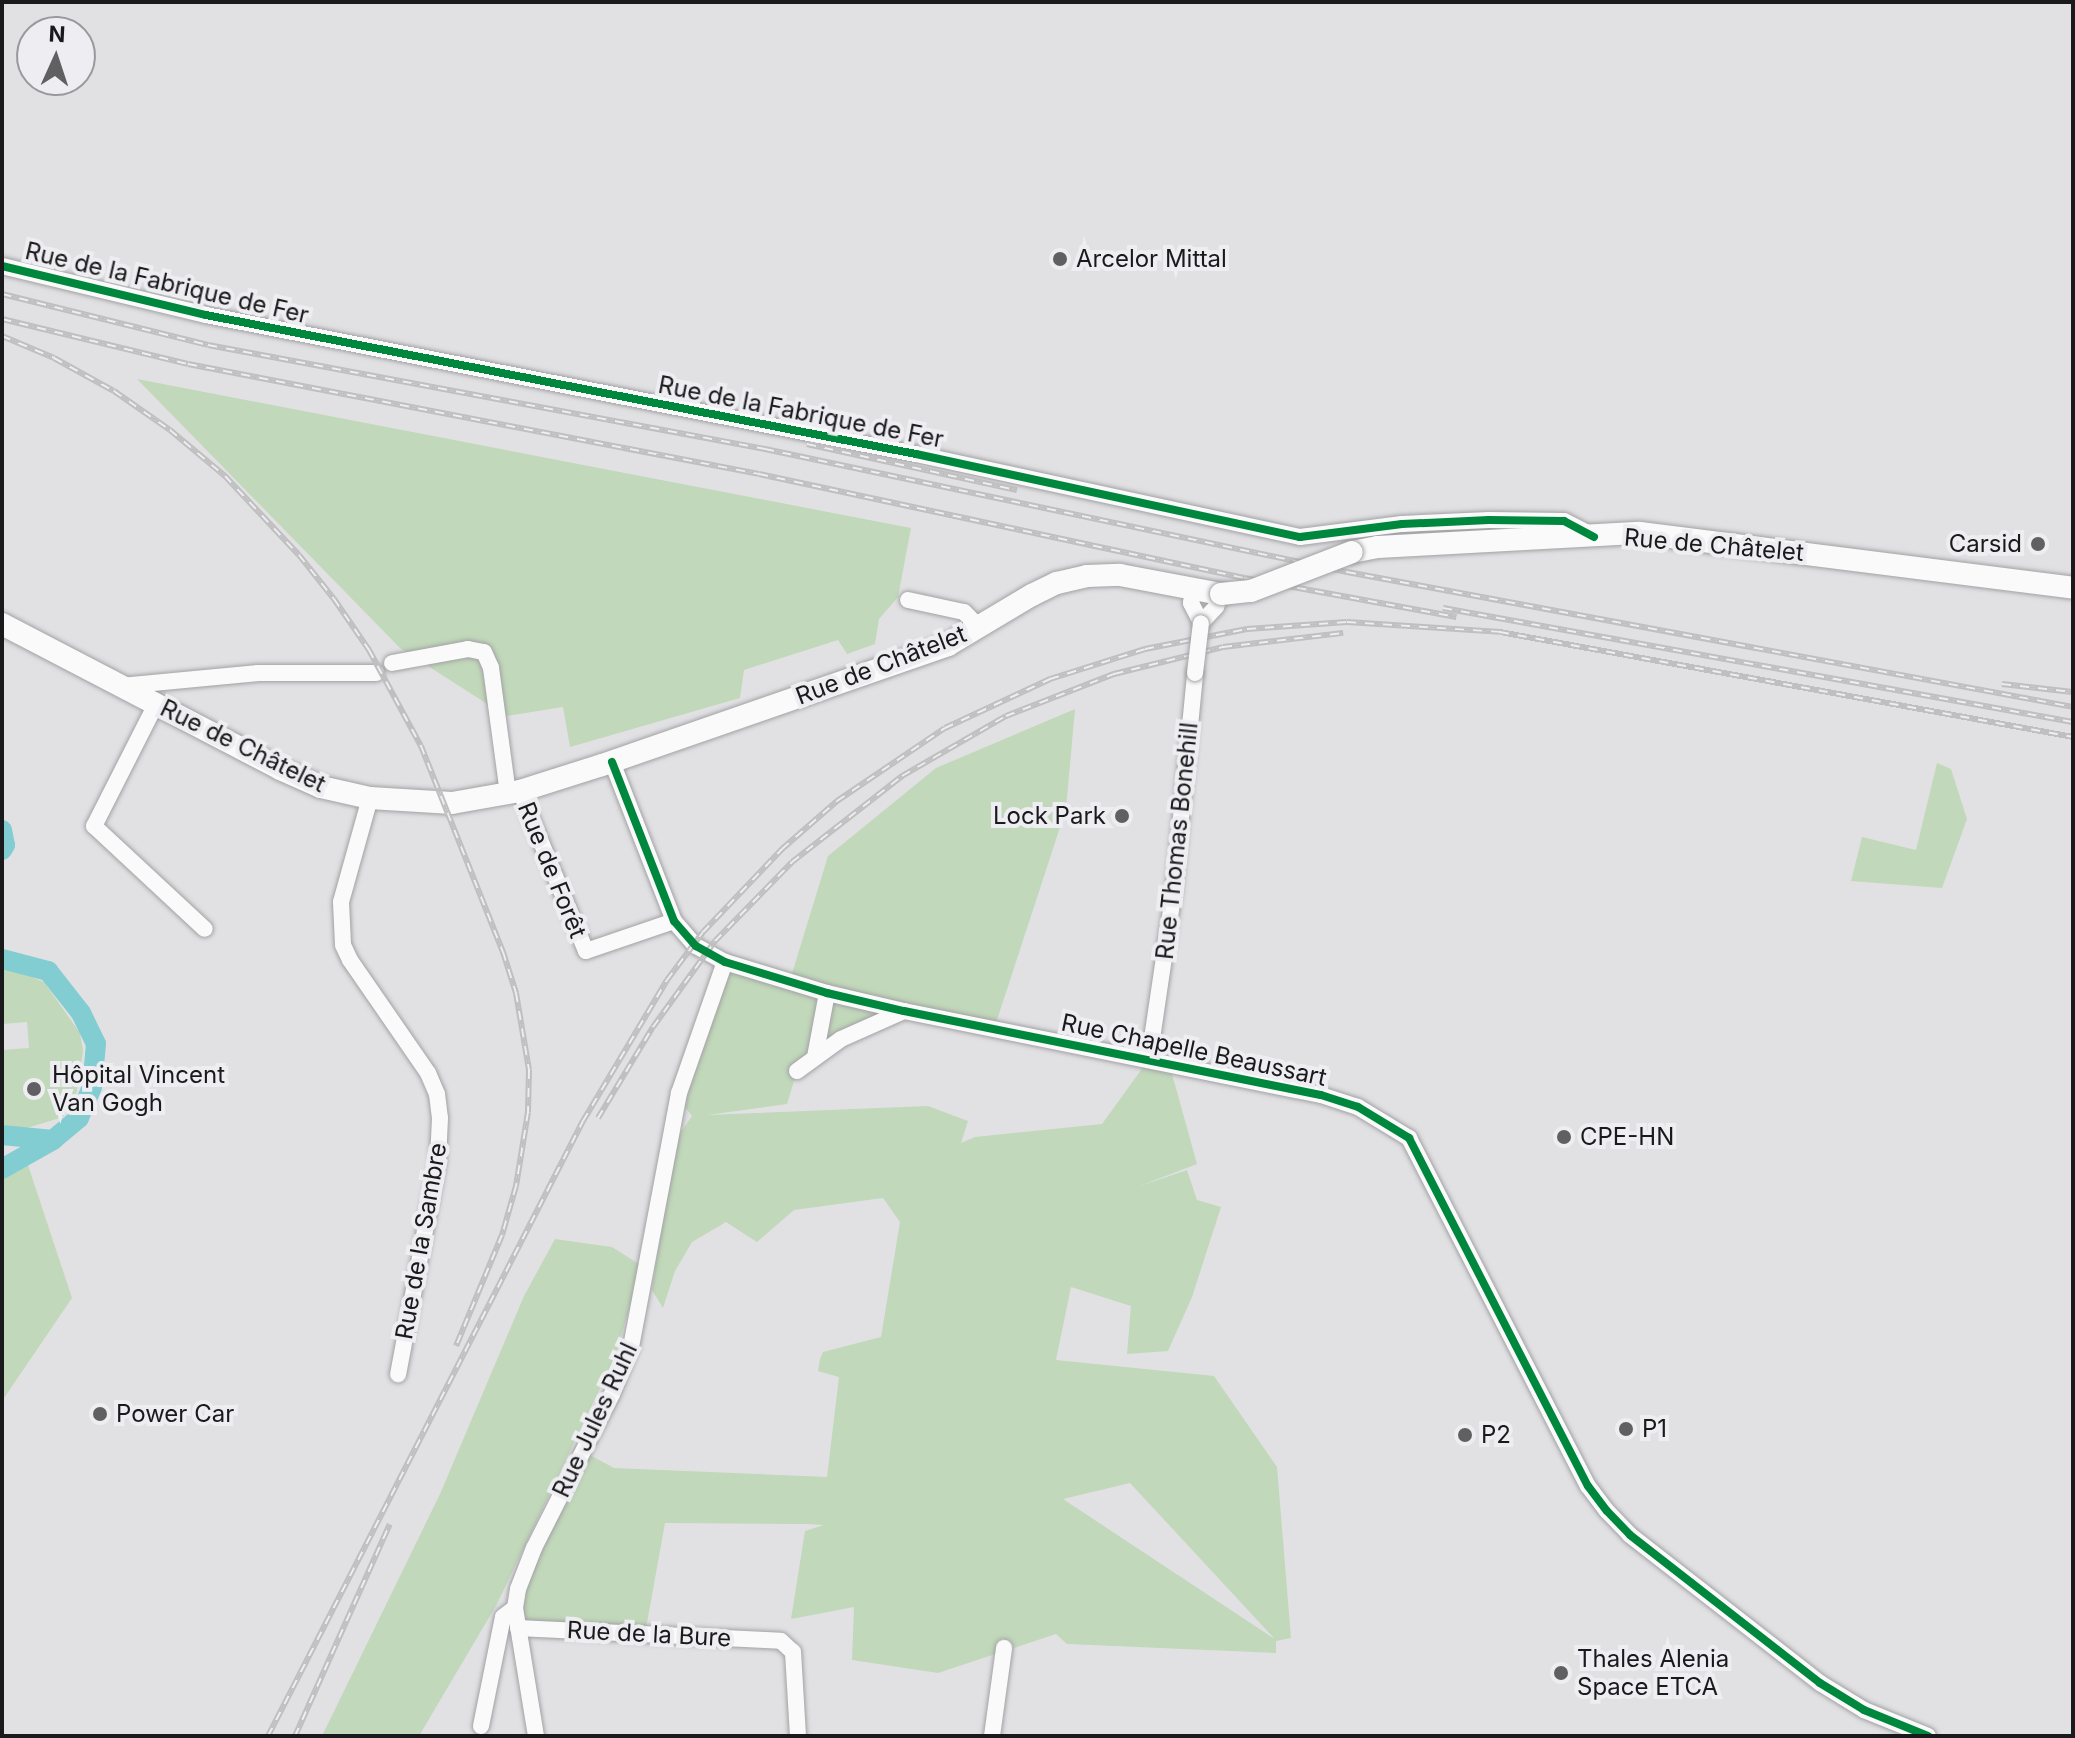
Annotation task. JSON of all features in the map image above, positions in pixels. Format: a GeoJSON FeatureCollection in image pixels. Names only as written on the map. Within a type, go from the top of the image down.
{"type":"FeatureCollection","features":[{"type":"Feature","properties":{"kind":"main road","name":"Rue de Châtelet"},"geometry":{"type":"LineString","coordinates":[[2,624],[280,769],[321,787],[370,798],[452,803],[514,792],[612,762],[948,645],[1057,583],[1087,576],[1120,575],[1221,594],[1251,591],[1352,552],[1378,547],[1640,533],[2073,588]]}},
{"type":"Feature","properties":{"kind":"street","name":"Rue de la Fabrique de Fer"},"geometry":{"type":"LineString","coordinates":[[2,266],[206,315],[916,454],[1300,537],[1402,524],[1489,520],[1564,521],[1594,537]]}},
{"type":"Feature","properties":{"kind":"street","name":"Rue Thomas Bonehill"},"geometry":{"type":"LineString","coordinates":[[1149,1059],[1174,889],[1201,623],[1191,603],[1193,589]]}},
{"type":"Feature","properties":{"kind":"street","name":"Rue Thomas Bonehill"},"geometry":{"type":"LineString","coordinates":[[1201,623],[1216,607],[1221,594]]}},
{"type":"Feature","properties":{"kind":"street"},"geometry":{"type":"LineString","coordinates":[[908,600],[964,612],[979,627]]}},
{"type":"Feature","properties":{"kind":"street"},"geometry":{"type":"LineString","coordinates":[[392,663],[468,649],[484,652],[491,668],[514,792]]}},
{"type":"Feature","properties":{"kind":"street"},"geometry":{"type":"LineString","coordinates":[[121,686],[258,673],[376,673]]}},
{"type":"Feature","properties":{"kind":"street"},"geometry":{"type":"LineString","coordinates":[[156,704],[94,826],[205,929]]}},
{"type":"Feature","properties":{"kind":"street","name":"Rue Chapelle Beaussart"},"geometry":{"type":"LineString","coordinates":[[612,762],[674,921],[696,946],[725,962],[827,993],[904,1011],[1321,1095],[1358,1107],[1409,1138],[1588,1486],[1607,1511],[1630,1535],[1820,1683],[1864,1710],[1928,1736]]}},
{"type":"Feature","properties":{"kind":"street","name":"Rue de Forêt"},"geometry":{"type":"LineString","coordinates":[[514,792],[586,951],[674,921]]}},
{"type":"Feature","properties":{"kind":"street","name":"Rue de la Sambre"},"geometry":{"type":"LineString","coordinates":[[370,798],[340,914],[346,952],[428,1073],[437,1094],[440,1118],[436,1173],[398,1374]]}},
{"type":"Feature","properties":{"kind":"street","name":"Rue Jules Ruhl"},"geometry":{"type":"LineString","coordinates":[[536,1736],[515,1608],[518,1589],[534,1548],[612,1394],[631,1347],[679,1093],[725,962]]}},
{"type":"Feature","properties":{"kind":"street"},"geometry":{"type":"LineString","coordinates":[[815,1057],[827,993]]}},
{"type":"Feature","properties":{"kind":"street"},"geometry":{"type":"LineString","coordinates":[[797,1071],[841,1039],[904,1011]]}},
{"type":"Feature","properties":{"kind":"street"},"geometry":{"type":"LineString","coordinates":[[481,1726],[503,1617],[515,1608]]}},
{"type":"Feature","properties":{"kind":"street","name":"Rue de la Bure"},"geometry":{"type":"LineString","coordinates":[[518,1628],[781,1641],[793,1652],[798,1736]]}},
{"type":"Feature","properties":{"kind":"street"},"geometry":{"type":"LineString","coordinates":[[992,1736],[1004,1648]]}},
{"type":"Feature","properties":{"kind":"green space"},"geometry":{"type":"Polygon","coordinates":[[[137,379],[911,528],[898,597],[879,619],[875,644],[847,654],[838,640],[744,670],[740,698],[570,747],[563,707],[506,716],[400,648],[137,379]]]}},
{"type":"Feature","properties":{"kind":"green space"},"geometry":{"type":"Polygon","coordinates":[[[1075,709],[1066,809],[994,1029],[894,1008],[797,1071],[787,1104],[707,1115],[928,1106],[968,1121],[961,1143],[975,1137],[1102,1124],[1149,1059],[1169,1063],[1197,1164],[1137,1187],[1187,1170],[1197,1200],[1221,1207],[1192,1297],[1168,1351],[1127,1354],[1131,1306],[1071,1287],[1056,1360],[1214,1376],[1277,1467],[1291,1638],[1276,1641],[1276,1653],[1067,1644],[1056,1634],[938,1673],[852,1660],[854,1607],[791,1619],[805,1531],[824,1525],[806,1524],[665,1523],[645,1634],[518,1628],[537,1542],[590,1455],[614,1468],[827,1477],[839,1377],[818,1371],[820,1359],[823,1352],[881,1337],[900,1222],[883,1198],[794,1210],[757,1242],[726,1222],[692,1242],[675,1271],[663,1308],[652,1290],[674,1142],[692,1116],[678,1098],[725,962],[790,980],[828,856],[936,768],[1075,709]],[[1130,1483],[1063,1499],[1273,1638],[1130,1483]]]}},
{"type":"Feature","properties":{"kind":"green space"},"geometry":{"type":"Polygon","coordinates":[[[1937,763],[1951,769],[1967,819],[1942,888],[1851,881],[1862,837],[1916,850],[1937,763]]]}},
{"type":"Feature","properties":{"kind":"green space","name":"Hôpital Vincent Van Gogh"},"geometry":{"type":"Polygon","coordinates":[[[2,969],[14,969],[44,982],[80,1033],[83,1051],[76,1095],[63,1117],[17,1131],[2,1128],[2,1050],[29,1048],[27,1022],[2,1024],[2,969]]]}},
{"type":"Feature","properties":{"kind":"green space"},"geometry":{"type":"Polygon","coordinates":[[[25,1156],[72,1298],[2,1401],[2,1164],[25,1156]]]}},
{"type":"Feature","properties":{"kind":"green space"},"geometry":{"type":"Polygon","coordinates":[[[555,1239],[612,1247],[642,1266],[614,1359],[497,1604],[419,1736],[322,1736],[440,1494],[524,1296],[555,1239]]]}},
{"type":"Feature","properties":{"kind":"waterway"},"geometry":{"type":"LineString","coordinates":[[2,830],[5,845],[2,850]]}},
{"type":"Feature","properties":{"kind":"waterway"},"geometry":{"type":"LineString","coordinates":[[2,959],[48,971],[81,1013],[96,1044],[92,1087],[79,1118],[53,1140],[2,1169]]}},
{"type":"Feature","properties":{"kind":"waterway"},"geometry":{"type":"LineString","coordinates":[[2,1135],[53,1140]]}},
{"type":"Feature","properties":{"kind":"railway"},"geometry":{"type":"LineString","coordinates":[[2,294],[208,345],[765,449],[1347,572],[2073,707]]}},
{"type":"Feature","properties":{"kind":"railway"},"geometry":{"type":"LineString","coordinates":[[2,319],[188,364],[759,474],[1244,578],[1456,617]]}},
{"type":"Feature","properties":{"kind":"railway"},"geometry":{"type":"LineString","coordinates":[[2,336],[54,358],[114,391],[170,430],[225,476],[299,555],[334,599],[369,650],[421,746],[503,952],[516,993],[529,1070],[528,1112],[516,1186],[502,1235],[456,1346]]}},
{"type":"Feature","properties":{"kind":"railway"},"geometry":{"type":"LineString","coordinates":[[807,444],[1017,490]]}},
{"type":"Feature","properties":{"kind":"railway"},"geometry":{"type":"LineString","coordinates":[[1443,608],[2073,722]]}},
{"type":"Feature","properties":{"kind":"railway"},"geometry":{"type":"LineString","coordinates":[[268,1736],[583,1121],[667,980],[703,932],[782,849],[837,801],[945,728],[1050,679],[1145,649],[1247,629],[1347,622],[1500,632],[2073,737]]}},
{"type":"Feature","properties":{"kind":"railway"},"geometry":{"type":"LineString","coordinates":[[598,1118],[653,1027],[715,941],[792,862],[902,776],[1006,716],[1114,674],[1223,647],[1343,633]]}},
{"type":"Feature","properties":{"kind":"railway"},"geometry":{"type":"LineString","coordinates":[[2002,684],[2073,692]]}},
{"type":"Feature","properties":{"kind":"railway"},"geometry":{"type":"LineString","coordinates":[[295,1736],[390,1524]]}},
{"type":"Feature","properties":{"kind":"cycle path"},"geometry":{"type":"LineString","coordinates":[[2,266],[206,315],[916,454],[1300,537],[1402,524],[1489,520],[1564,521],[1594,537]]}},
{"type":"Feature","properties":{"kind":"cycle path"},"geometry":{"type":"LineString","coordinates":[[612,762],[674,921],[696,946],[725,962],[827,993],[904,1011],[1321,1095],[1358,1107],[1409,1138],[1588,1486],[1607,1511],[1630,1535],[1820,1683],[1864,1710],[1928,1736]]}},
{"type":"Feature","properties":{"kind":"place","name":"Arcelor Mittal"},"geometry":{"type":"Point","coordinates":[1060,259]}},
{"type":"Feature","properties":{"kind":"place","name":"Carsid"},"geometry":{"type":"Point","coordinates":[2038,544]}},
{"type":"Feature","properties":{"kind":"place","name":"Lock Park"},"geometry":{"type":"Point","coordinates":[1122,816]}},
{"type":"Feature","properties":{"kind":"place","name":"Hôpital Vincent Van Gogh"},"geometry":{"type":"Point","coordinates":[34,1089]}},
{"type":"Feature","properties":{"kind":"place","name":"CPE-HN"},"geometry":{"type":"Point","coordinates":[1564,1137]}},
{"type":"Feature","properties":{"kind":"place","name":"Power Car"},"geometry":{"type":"Point","coordinates":[100,1414]}},
{"type":"Feature","properties":{"kind":"place","name":"P1"},"geometry":{"type":"Point","coordinates":[1626,1429]}},
{"type":"Feature","properties":{"kind":"place","name":"P2"},"geometry":{"type":"Point","coordinates":[1465,1435]}},
{"type":"Feature","properties":{"kind":"place","name":"Thales Alenia Space ETCA"},"geometry":{"type":"Point","coordinates":[1561,1673]}}]}
